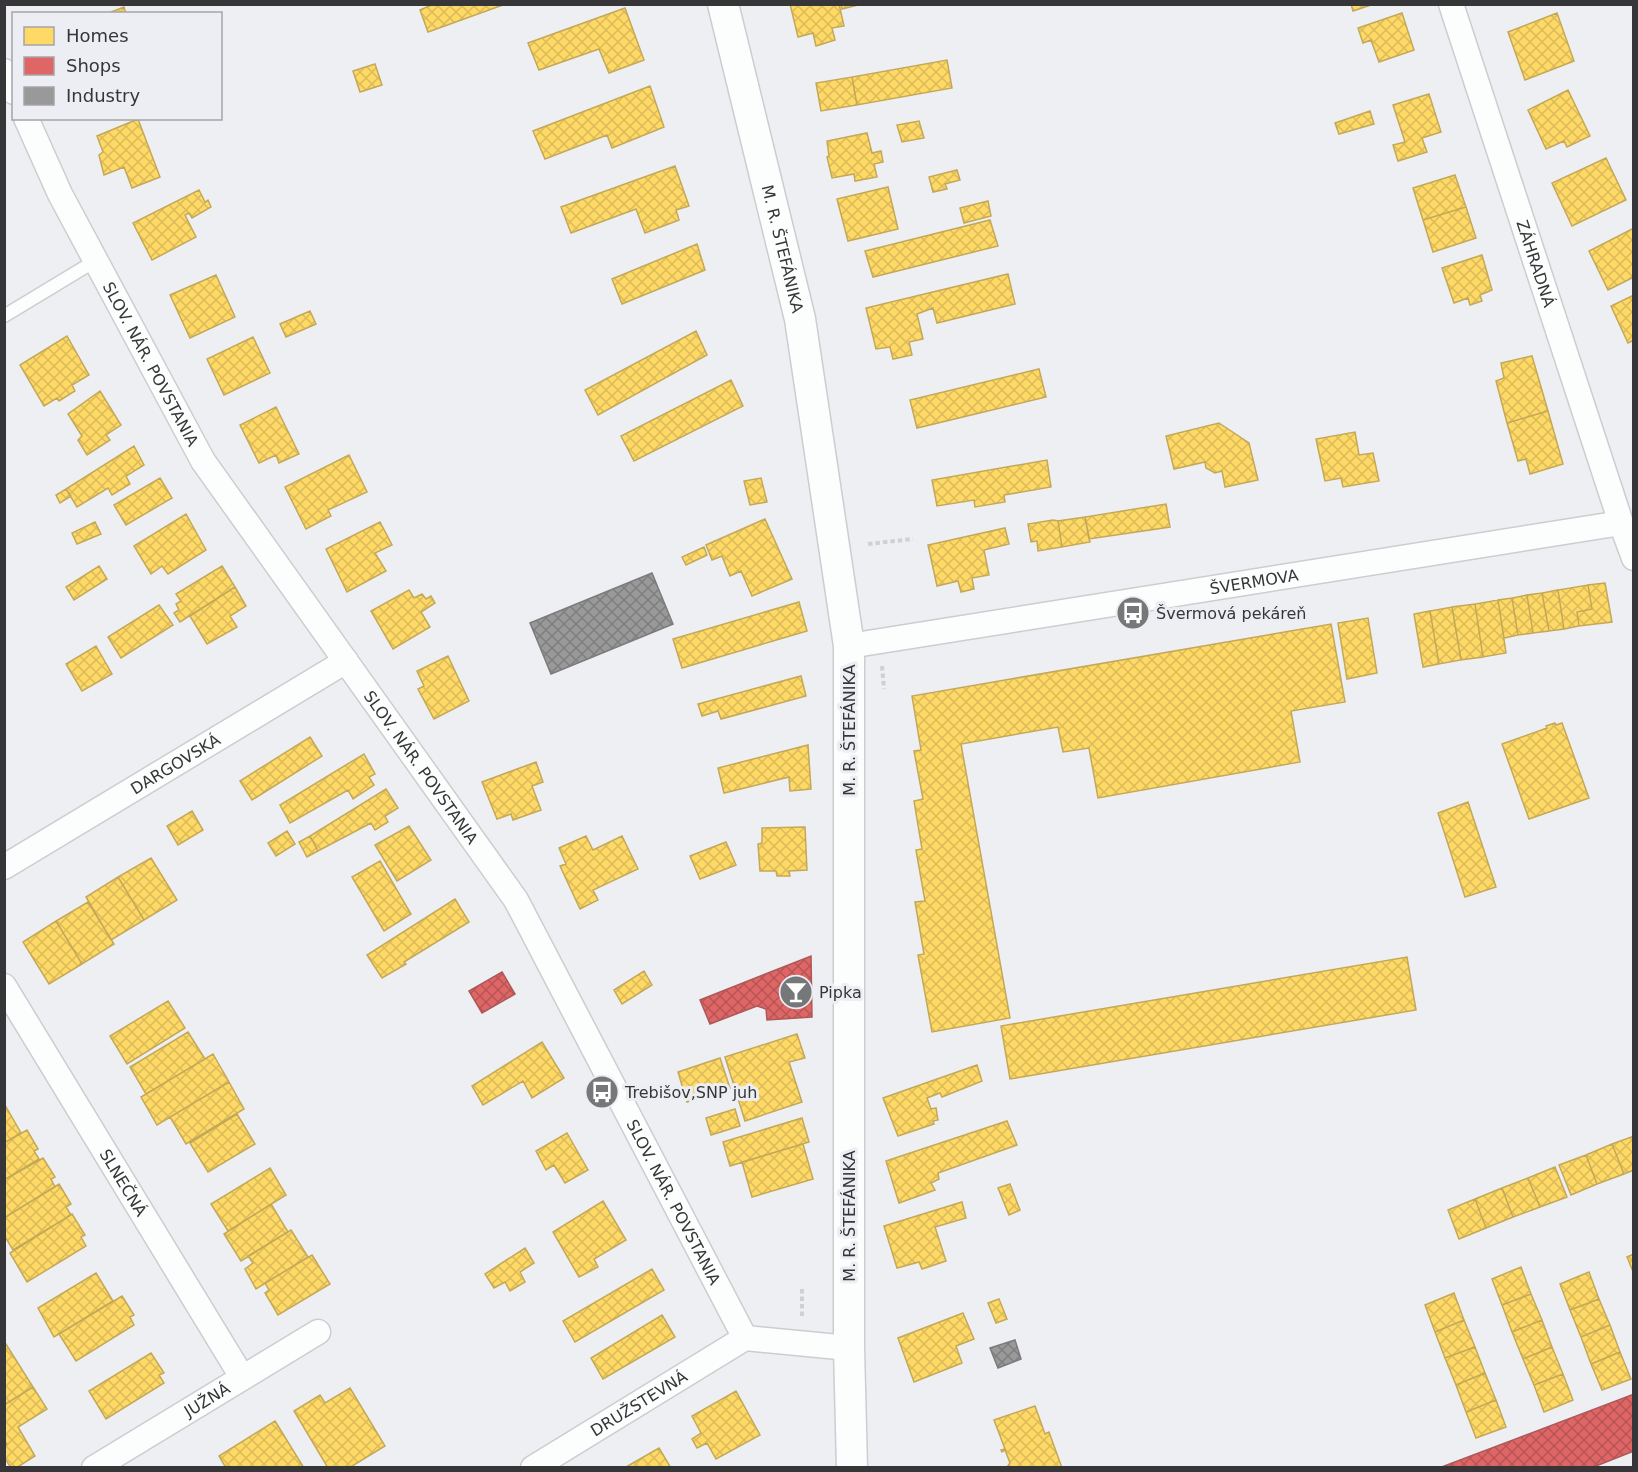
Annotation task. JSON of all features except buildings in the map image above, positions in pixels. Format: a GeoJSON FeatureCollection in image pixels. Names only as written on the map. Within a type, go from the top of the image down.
{"type":"FeatureCollection","features":[{"type":"Feature","properties":{"kind":"street","name":"M. R. ŠTEFÁNIKA"},"geometry":{"type":"LineString","coordinates":[[723,4],[800,319],[849,646],[849,1347],[852,1467]]}},
{"type":"Feature","properties":{"kind":"street","name":"ZÁHRADNÁ"},"geometry":{"type":"LineString","coordinates":[[1450,4],[1621,523]]}},
{"type":"Feature","properties":{"kind":"street"},"geometry":{"type":"LineString","coordinates":[[4,71],[12,88]]}},
{"type":"Feature","properties":{"kind":"street","name":"SLOV. NÁR. POVSTANIA"},"geometry":{"type":"LineString","coordinates":[[27,120],[60,194],[203,461],[516,900],[745,1338]]}},
{"type":"Feature","properties":{"kind":"street","name":"ŠVERMOVA"},"geometry":{"type":"LineString","coordinates":[[849,646],[1621,523]]}},
{"type":"Feature","properties":{"kind":"street"},"geometry":{"type":"LineString","coordinates":[[1621,523],[1634,558]]}},
{"type":"Feature","properties":{"kind":"street","name":"DARGOVSKÁ"},"geometry":{"type":"LineString","coordinates":[[4,867],[346,662]]}},
{"type":"Feature","properties":{"kind":"street","name":"SLNEČNÁ"},"geometry":{"type":"LineString","coordinates":[[4,986],[242,1377]]}},
{"type":"Feature","properties":{"kind":"street","name":"JUŽNÁ"},"geometry":{"type":"LineString","coordinates":[[94,1467],[318,1332]]}},
{"type":"Feature","properties":{"kind":"street"},"geometry":{"type":"LineString","coordinates":[[745,1338],[849,1347]]}},
{"type":"Feature","properties":{"kind":"street","name":"DRUŽSTEVNÁ"},"geometry":{"type":"LineString","coordinates":[[533,1467],[745,1338]]}},
{"type":"Feature","properties":{"kind":"lane"},"geometry":{"type":"LineString","coordinates":[[4,316],[95,261]]}},
{"type":"Feature","properties":{"kind":"path"},"geometry":{"type":"LineString","coordinates":[[868,544],[913,538]]}},
{"type":"Feature","properties":{"kind":"place","name":"Švermová pekáreň"},"geometry":{"type":"Point","coordinates":[1133,613]}},
{"type":"Feature","properties":{"kind":"place","name":"Pipka"},"geometry":{"type":"Point","coordinates":[796,992]}},
{"type":"Feature","properties":{"kind":"place","name":"Trebišov,SNP juh"},"geometry":{"type":"Point","coordinates":[602,1092]}}]}
